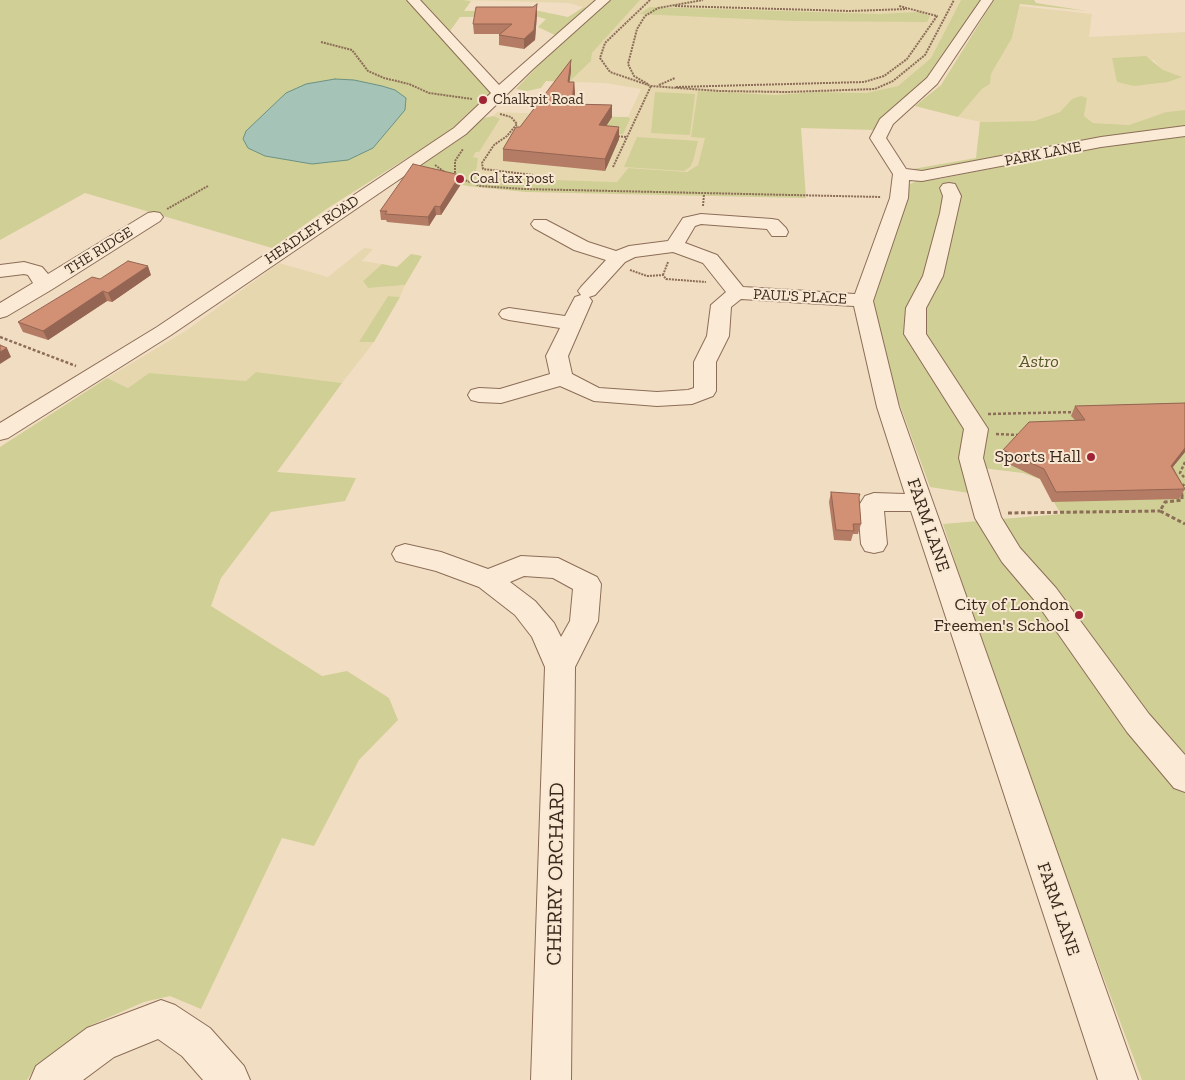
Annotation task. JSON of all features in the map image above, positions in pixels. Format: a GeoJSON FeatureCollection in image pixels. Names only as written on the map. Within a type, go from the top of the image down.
{"type":"FeatureCollection","features":[{"type":"Feature","properties":{"kind":"street"},"geometry":{"type":"LineString","coordinates":[[413,0],[465,54],[490,103]]}},
{"type":"Feature","properties":{"kind":"street","name":"HEADLEY ROAD"},"geometry":{"type":"LineString","coordinates":[[0,433],[164,331],[460,131],[604,0]]}},
{"type":"Feature","properties":{"kind":"street"},"geometry":{"type":"LineString","coordinates":[[863,301],[900,186],[878,138],[886,122],[932,81],[987,0]]}},
{"type":"Feature","properties":{"kind":"street","name":"PARK LANE"},"geometry":{"type":"LineString","coordinates":[[900,186],[922,176],[1101,142],[1185,132]]}},
{"type":"Feature","properties":{"kind":"street"},"geometry":{"type":"LineString","coordinates":[[949,188],[952,196],[949,213],[933,276],[916,308],[915,334],[976,429],[970,458],[987,513],[1011,555],[1046,594],[1138,723],[1185,778]]}},
{"type":"Feature","properties":{"kind":"street","name":"THE RIDGE"},"geometry":{"type":"LineString","coordinates":[[0,312],[154,217]]}},
{"type":"Feature","properties":{"kind":"street"},"geometry":{"type":"LineString","coordinates":[[675,246],[680,234],[689,222],[702,219],[777,224]]}},
{"type":"Feature","properties":{"kind":"street"},"geometry":{"type":"LineString","coordinates":[[540,224],[581,246],[616,260]]}},
{"type":"Feature","properties":{"kind":"street"},"geometry":{"type":"LineString","coordinates":[[479,395],[501,396],[562,378],[558,356],[571,322],[585,296],[616,260],[629,252],[654,247],[675,246],[710,259],[731,286]]}},
{"type":"Feature","properties":{"kind":"street","name":"THE RIDGE"},"geometry":{"type":"LineString","coordinates":[[0,271],[24,268],[35,271],[42,278],[44,286]]}},
{"type":"Feature","properties":{"kind":"street","name":"PAUL'S PLACE"},"geometry":{"type":"LineString","coordinates":[[562,378],[594,394],[623,398],[683,397],[705,391],[705,362],[718,336],[720,305],[731,286],[863,301]]}},
{"type":"Feature","properties":{"kind":"street","name":"FARM LANE"},"geometry":{"type":"LineString","coordinates":[[863,301],[888,407],[1118,1080]]}},
{"type":"Feature","properties":{"kind":"street"},"geometry":{"type":"LineString","coordinates":[[509,314],[571,322]]}},
{"type":"Feature","properties":{"kind":"street"},"geometry":{"type":"LineString","coordinates":[[874,544],[871,507],[874,502],[920,503]]}},
{"type":"Feature","properties":{"kind":"street","name":"CHERRY ORCHARD"},"geometry":{"type":"LineString","coordinates":[[405,554],[441,562],[489,580],[525,608],[544,631],[560,667],[551,1080]]}},
{"type":"Feature","properties":{"kind":"street","name":"CHERRY ORCHARD"},"geometry":{"type":"LineString","coordinates":[[489,580],[521,566],[558,568],[587,584],[584,621],[560,667]]}},
{"type":"Feature","properties":{"kind":"street"},"geometry":{"type":"LineString","coordinates":[[50,1080],[102,1042],[161,1019],[196,1042],[230,1080]]}},
{"type":"Feature","properties":{"kind":"path"},"geometry":{"type":"LineString","coordinates":[[650,0],[605,43],[600,58],[610,72],[641,84],[668,88],[787,92],[875,89],[893,81],[925,55],[954,0]]}},
{"type":"Feature","properties":{"kind":"path"},"geometry":{"type":"LineString","coordinates":[[651,86],[634,76],[628,64],[637,29],[644,16],[658,8],[703,0]]}},
{"type":"Feature","properties":{"kind":"path"},"geometry":{"type":"LineString","coordinates":[[675,6],[850,11],[913,9]]}},
{"type":"Feature","properties":{"kind":"path"},"geometry":{"type":"LineString","coordinates":[[668,88],[847,83],[864,82],[884,76],[907,59],[937,16],[928,12],[899,6]]}},
{"type":"Feature","properties":{"kind":"path"},"geometry":{"type":"LineString","coordinates":[[321,42],[352,50],[368,71],[384,78],[409,84],[429,93],[490,103],[511,117],[517,124],[507,136],[494,146],[482,163],[483,169],[534,175]]}},
{"type":"Feature","properties":{"kind":"path"},"geometry":{"type":"LineString","coordinates":[[656,86],[675,78]]}},
{"type":"Feature","properties":{"kind":"path"},"geometry":{"type":"LineString","coordinates":[[613,167],[651,86]]}},
{"type":"Feature","properties":{"kind":"path"},"geometry":{"type":"LineString","coordinates":[[507,136],[516,137]]}},
{"type":"Feature","properties":{"kind":"path"},"geometry":{"type":"LineString","coordinates":[[608,136],[627,137]]}},
{"type":"Feature","properties":{"kind":"path"},"geometry":{"type":"LineString","coordinates":[[422,155],[445,172],[480,186],[638,193],[832,195],[900,186]]}},
{"type":"Feature","properties":{"kind":"path"},"geometry":{"type":"LineString","coordinates":[[154,217],[208,186]]}},
{"type":"Feature","properties":{"kind":"path"},"geometry":{"type":"LineString","coordinates":[[616,260],[647,276],[663,276],[666,279],[710,282],[731,286]]}},
{"type":"Feature","properties":{"kind":"path"},"geometry":{"type":"LineString","coordinates":[[0,337],[95,374]]}},
{"type":"Feature","properties":{"kind":"path"},"geometry":{"type":"LineString","coordinates":[[962,405],[986,414],[1081,413]]}},
{"type":"Feature","properties":{"kind":"path"},"geometry":{"type":"LineString","coordinates":[[1185,462],[1180,473],[1185,478]]}},
{"type":"Feature","properties":{"kind":"path"},"geometry":{"type":"LineString","coordinates":[[1160,510],[1165,502],[1182,500],[1182,486],[1185,484]]}},
{"type":"Feature","properties":{"kind":"path"},"geometry":{"type":"LineString","coordinates":[[987,513],[1160,510],[1185,524]]}},
{"type":"Feature","properties":{"kind":"shaded area"},"geometry":{"type":"Polygon","coordinates":[[[463,0],[600,0],[590,9],[568,3],[463,0]]]}},
{"type":"Feature","properties":{"kind":"shaded area"},"geometry":{"type":"Polygon","coordinates":[[[640,0],[961,0],[931,58],[898,86],[866,93],[817,92],[774,95],[691,136],[706,137],[698,165],[687,172],[628,168],[617,182],[495,178],[476,173],[478,158],[473,157],[500,120],[493,116],[497,112],[628,117],[641,89],[605,83],[569,82],[591,61],[592,53],[640,0]]]}},
{"type":"Feature","properties":{"kind":"shaded area"},"geometry":{"type":"Polygon","coordinates":[[[1020,6],[1092,14],[1089,37],[1185,32],[1185,110],[1166,112],[1129,125],[1093,123],[1084,116],[1087,98],[1072,99],[1060,112],[1034,121],[980,122],[958,117],[982,89],[990,84],[991,74],[1012,38],[1020,6]],[[1112,58],[1182,77],[1162,70],[1154,60],[1112,58]]]}},
{"type":"Feature","properties":{"kind":"shaded area"},"geometry":{"type":"Polygon","coordinates":[[[335,79],[354,80],[382,86],[395,90],[406,98],[405,110],[373,148],[348,160],[312,164],[265,156],[248,148],[243,139],[246,131],[286,93],[306,84],[335,79]]]}},
{"type":"Feature","properties":{"kind":"shaded area"},"geometry":{"type":"Polygon","coordinates":[[[364,248],[373,249],[362,261],[382,264],[363,281],[368,288],[405,285],[400,297],[388,296],[360,342],[374,342],[342,383],[257,372],[246,381],[149,373],[128,388],[107,378],[187,330],[279,263],[328,277],[364,248]]]}},
{"type":"Feature","properties":{"kind":"green space"},"geometry":{"type":"Polygon","coordinates":[[[0,0],[463,0],[471,1],[464,11],[534,10],[568,17],[584,7],[590,9],[557,36],[538,27],[546,19],[535,16],[460,17],[445,38],[491,92],[448,132],[328,208],[272,248],[85,193],[0,240],[0,0]]]}},
{"type":"Feature","properties":{"kind":"green space"},"geometry":{"type":"Polygon","coordinates":[[[611,0],[640,0],[592,53],[591,61],[569,82],[546,81],[541,88],[527,91],[516,89],[552,51],[611,0]]]}},
{"type":"Feature","properties":{"kind":"green space"},"geometry":{"type":"Polygon","coordinates":[[[961,0],[981,0],[927,80],[876,125],[876,130],[801,128],[806,198],[526,192],[467,186],[408,171],[484,118],[493,116],[500,119],[479,152],[476,152],[473,157],[478,158],[476,173],[495,178],[617,182],[628,168],[687,172],[698,165],[705,138],[691,137],[698,91],[774,95],[817,92],[866,93],[898,86],[931,58],[961,0]]]}},
{"type":"Feature","properties":{"kind":"green space"},"geometry":{"type":"Polygon","coordinates":[[[994,0],[1034,0],[1036,3],[1087,11],[1020,4],[1012,38],[991,74],[990,84],[982,89],[958,117],[915,106],[941,85],[994,0]]]}},
{"type":"Feature","properties":{"kind":"green space"},"geometry":{"type":"Polygon","coordinates":[[[650,7],[879,14],[919,12],[930,16],[927,22],[792,21],[639,14],[650,7]]]}},
{"type":"Feature","properties":{"kind":"green space"},"geometry":{"type":"Polygon","coordinates":[[[1146,56],[1163,70],[1182,77],[1168,82],[1134,86],[1117,82],[1112,58],[1146,56]]]}},
{"type":"Feature","properties":{"kind":"green space"},"geometry":{"type":"Polygon","coordinates":[[[655,92],[695,94],[690,135],[651,133],[655,92]]]}},
{"type":"Feature","properties":{"kind":"green space"},"geometry":{"type":"Polygon","coordinates":[[[1081,96],[1087,98],[1084,116],[1093,123],[1129,125],[1166,112],[1185,110],[1185,128],[921,174],[907,170],[976,158],[980,122],[1034,121],[1060,112],[1072,99],[1081,96]]]}},
{"type":"Feature","properties":{"kind":"green space"},"geometry":{"type":"Polygon","coordinates":[[[612,117],[628,117],[630,119],[623,134],[604,134],[602,132],[612,117]]]}},
{"type":"Feature","properties":{"kind":"green space","name":"City of London Freemen's School"},"geometry":{"type":"Polygon","coordinates":[[[1185,135],[1185,1080],[1142,1080],[1002,707],[943,524],[1061,514],[1040,479],[1023,473],[966,466],[969,493],[930,487],[894,389],[873,315],[873,294],[905,193],[910,184],[917,181],[939,179],[1109,145],[1185,135]]]}},
{"type":"Feature","properties":{"kind":"green space"},"geometry":{"type":"Polygon","coordinates":[[[637,137],[698,141],[693,161],[690,167],[684,171],[624,167],[637,137]]]}},
{"type":"Feature","properties":{"kind":"green space"},"geometry":{"type":"Polygon","coordinates":[[[411,254],[422,256],[405,285],[368,288],[363,281],[382,264],[397,267],[411,254]]]}},
{"type":"Feature","properties":{"kind":"green space"},"geometry":{"type":"Polygon","coordinates":[[[388,296],[400,297],[374,342],[359,342],[388,296]]]}},
{"type":"Feature","properties":{"kind":"green space"},"geometry":{"type":"Polygon","coordinates":[[[256,372],[342,383],[277,472],[356,478],[345,501],[271,512],[221,578],[211,606],[322,676],[347,671],[389,698],[398,720],[359,760],[314,846],[282,838],[201,1009],[170,996],[144,1002],[91,1025],[36,1066],[27,1080],[0,1080],[0,447],[107,378],[128,388],[149,373],[246,381],[256,372]]]}},
{"type":"Feature","properties":{"kind":"building"},"geometry":{"type":"Polygon","coordinates":[[[537,4],[534,30],[524,39],[499,35],[512,24],[473,24],[476,7],[533,7],[537,4]]]}},
{"type":"Feature","properties":{"kind":"building"},"geometry":{"type":"Polygon","coordinates":[[[571,60],[568,82],[574,82],[572,104],[612,105],[599,125],[619,127],[605,159],[503,149],[516,127],[520,127],[571,60]]]}},
{"type":"Feature","properties":{"kind":"building"},"geometry":{"type":"Polygon","coordinates":[[[413,164],[460,175],[440,207],[435,206],[428,217],[385,214],[387,211],[380,211],[413,164]]]}},
{"type":"Feature","properties":{"kind":"building"},"geometry":{"type":"Polygon","coordinates":[[[128,261],[148,266],[108,293],[103,291],[43,331],[18,322],[92,277],[100,279],[128,261]]]}},
{"type":"Feature","properties":{"kind":"building"},"geometry":{"type":"Polygon","coordinates":[[[0,345],[7,348],[0,352],[0,345]]]}},
{"type":"Feature","properties":{"kind":"building","name":"Sports Hall"},"geometry":{"type":"Polygon","coordinates":[[[1185,403],[1185,448],[1171,466],[1185,489],[1056,492],[1044,469],[1003,450],[1029,422],[1085,420],[1075,406],[1185,403]]]}},
{"type":"Feature","properties":{"kind":"building"},"geometry":{"type":"Polygon","coordinates":[[[831,492],[860,494],[861,524],[853,524],[854,531],[836,530],[831,492]]]}},
{"type":"Feature","properties":{"kind":"place","name":"Chalkpit Road"},"geometry":{"type":"Point","coordinates":[483,100]}},
{"type":"Feature","properties":{"kind":"place","name":"Coal tax post"},"geometry":{"type":"Point","coordinates":[460,179]}},
{"type":"Feature","properties":{"kind":"place","name":"Sports Hall"},"geometry":{"type":"Point","coordinates":[1091,457]}},
{"type":"Feature","properties":{"kind":"place","name":"City of London Freemen's School"},"geometry":{"type":"Point","coordinates":[1079,615]}},
{"type":"Feature","properties":{"kind":"park label","name":"Astro"},"geometry":{"type":"Point","coordinates":[1039,362]}}]}
